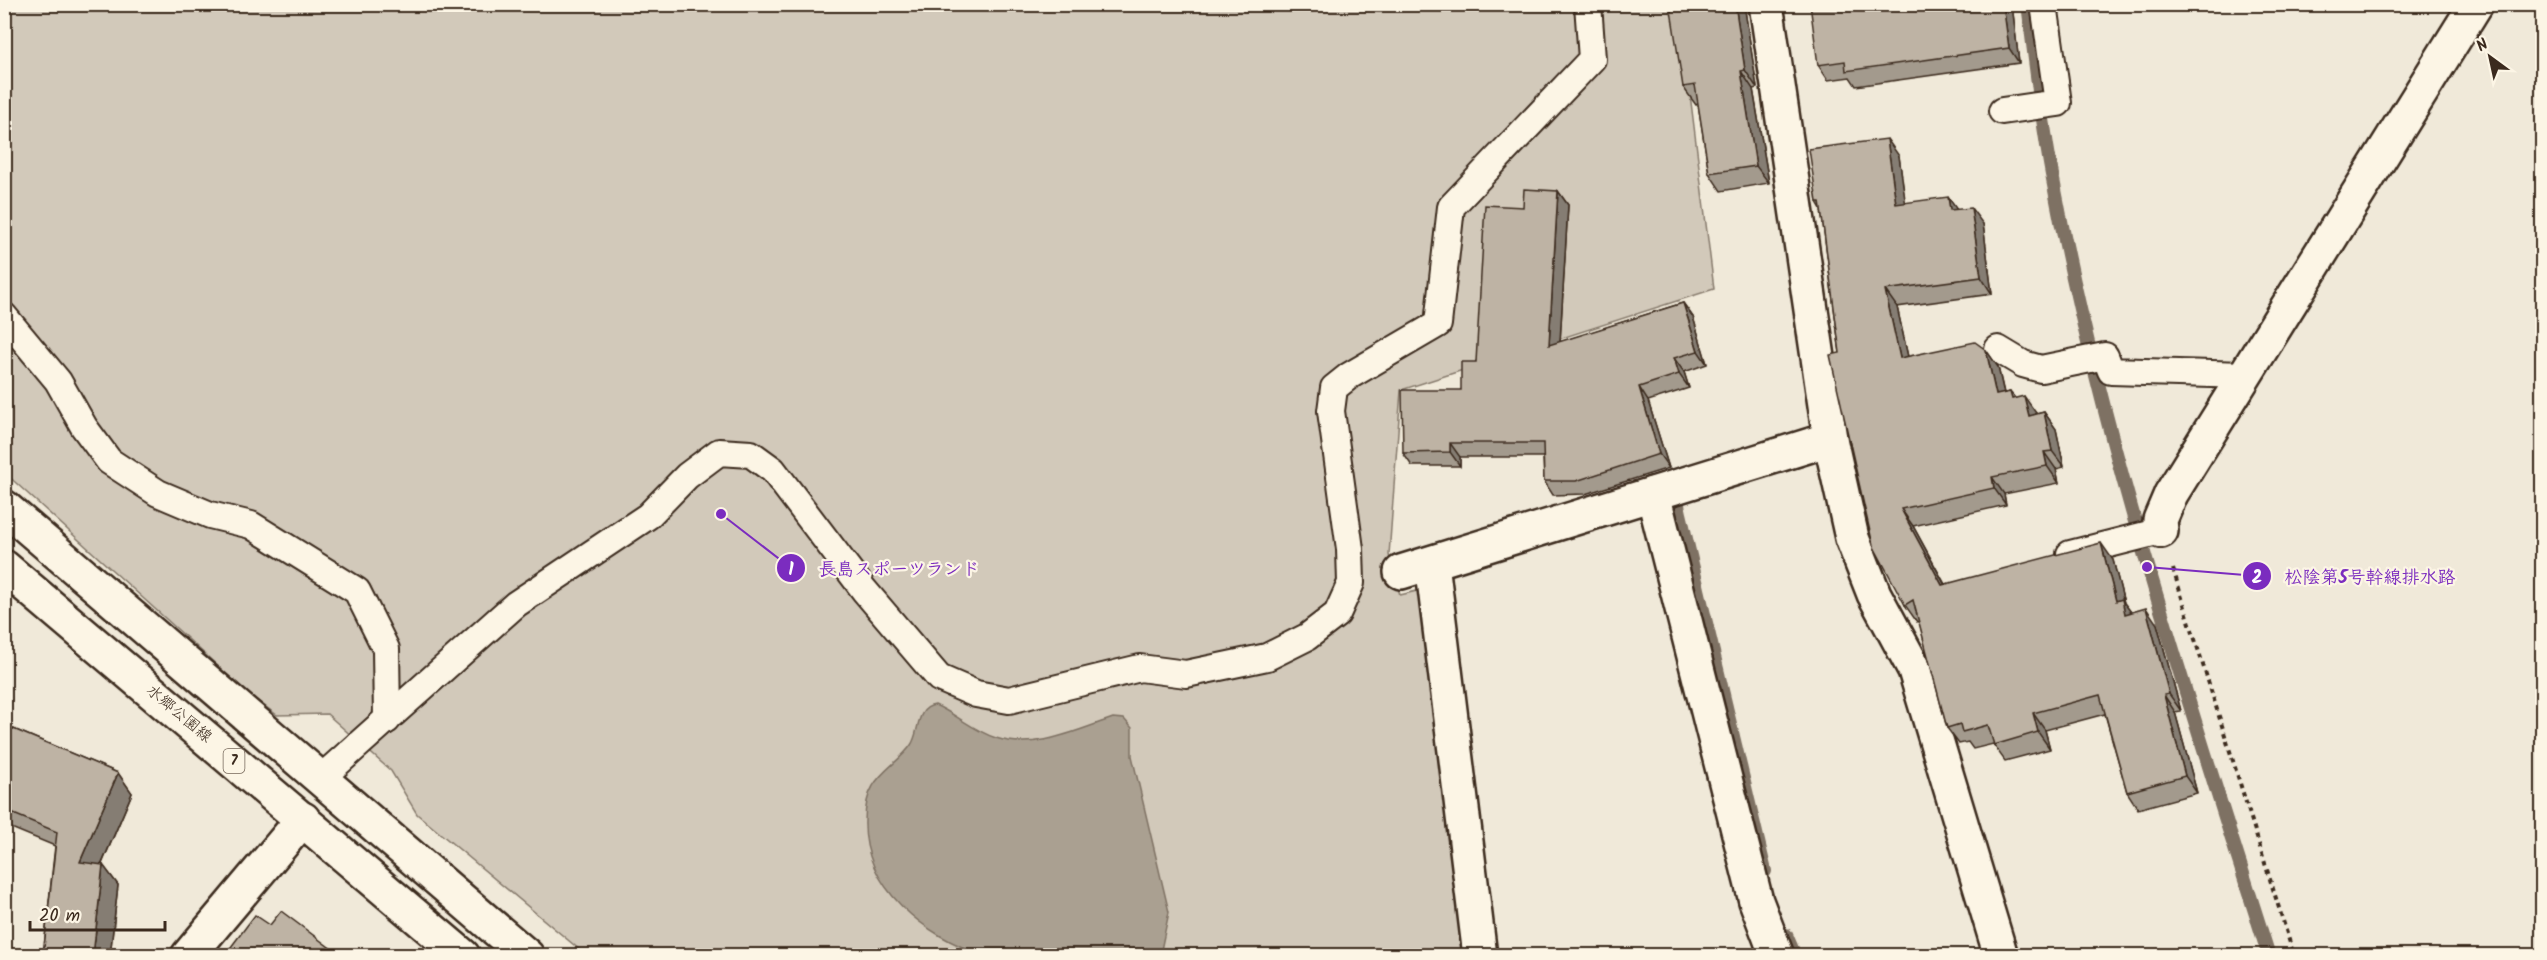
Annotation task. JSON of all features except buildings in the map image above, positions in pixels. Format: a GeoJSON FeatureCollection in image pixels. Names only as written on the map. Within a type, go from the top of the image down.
{"type":"FeatureCollection","features":[{"type":"Feature","properties":{"kind":"street"},"geometry":{"type":"LineString","coordinates":[[1766,4],[1830,439],[1852,538],[1874,594],[1915,670],[2001,956]]}},
{"type":"Feature","properties":{"kind":"street"},"geometry":{"type":"LineString","coordinates":[[2145,535],[2160,520],[2171,494],[2476,4]]}},
{"type":"Feature","properties":{"kind":"street"},"geometry":{"type":"LineString","coordinates":[[1401,572],[1830,439]]}},
{"type":"Feature","properties":{"kind":"street"},"geometry":{"type":"LineString","coordinates":[[1653,494],[1756,901],[1777,956]]}},
{"type":"Feature","properties":{"kind":"street"},"geometry":{"type":"LineString","coordinates":[[4,507],[527,956]]}},
{"type":"Feature","properties":{"kind":"street"},"geometry":{"type":"LineString","coordinates":[[1432,563],[1480,956]]}},
{"type":"Feature","properties":{"kind":"street","name":"水郷公園線"},"geometry":{"type":"LineString","coordinates":[[4,567],[463,956]]}},
{"type":"Feature","properties":{"kind":"street"},"geometry":{"type":"LineString","coordinates":[[188,956],[303,819]]}},
{"type":"Feature","properties":{"kind":"lane"},"geometry":{"type":"LineString","coordinates":[[321,778],[516,604],[648,516],[687,476],[719,452],[751,454],[772,470],[864,590],[939,678],[976,694],[1009,700],[1140,668],[1186,674],[1267,657],[1307,637],[1337,614],[1350,583],[1350,549],[1331,411],[1334,388],[1348,376],[1438,324],[1451,207],[1592,59],[1588,4]]}},
{"type":"Feature","properties":{"kind":"lane"},"geometry":{"type":"LineString","coordinates":[[2002,111],[2058,103],[2044,4]]}},
{"type":"Feature","properties":{"kind":"lane"},"geometry":{"type":"LineString","coordinates":[[4,316],[58,381],[84,427],[109,460],[158,493],[210,515],[251,525],[357,591],[386,649],[387,720]]}},
{"type":"Feature","properties":{"kind":"lane"},"geometry":{"type":"LineString","coordinates":[[1998,349],[2024,364],[2041,369],[2103,356],[2111,371],[2244,375]]}},
{"type":"Feature","properties":{"kind":"lane"},"geometry":{"type":"LineString","coordinates":[[2046,560],[2145,535]]}},
{"type":"Feature","properties":{"kind":"path"},"geometry":{"type":"LineString","coordinates":[[2145,535],[2294,956]]}},
{"type":"Feature","properties":{"kind":"shaded area"},"geometry":{"type":"Polygon","coordinates":[[[5,5],[1679,5],[1714,289],[1401,390],[1389,555],[1400,595],[1421,590],[1467,955],[586,955],[417,814],[391,771],[327,714],[277,715],[251,696],[5,473],[5,5]]]}},
{"type":"Feature","properties":{"kind":"shaded area"},"geometry":{"type":"Polygon","coordinates":[[[935,705],[988,735],[1011,741],[1041,741],[1113,718],[1124,719],[1132,728],[1132,756],[1169,912],[1160,955],[1153,950],[1148,956],[984,955],[940,936],[902,906],[886,888],[874,867],[867,845],[866,807],[869,794],[877,780],[911,745],[924,711],[935,705]]]}},
{"type":"Feature","properties":{"kind":"waterway"},"geometry":{"type":"LineString","coordinates":[[2028,4],[2050,163],[2074,283],[2097,380],[2150,573],[2269,956]]}},
{"type":"Feature","properties":{"kind":"waterway"},"geometry":{"type":"LineString","coordinates":[[1678,505],[1765,871]]}},
{"type":"Feature","properties":{"kind":"waterway"},"geometry":{"type":"LineString","coordinates":[[1786,935],[1795,956]]}},
{"type":"Feature","properties":{"kind":"place","name":"長島スポーツランド"},"geometry":{"type":"Point","coordinates":[721,514]}},
{"type":"Feature","properties":{"kind":"place","name":"松陰第5号幹線排水路"},"geometry":{"type":"Point","coordinates":[2147,567]}}]}
